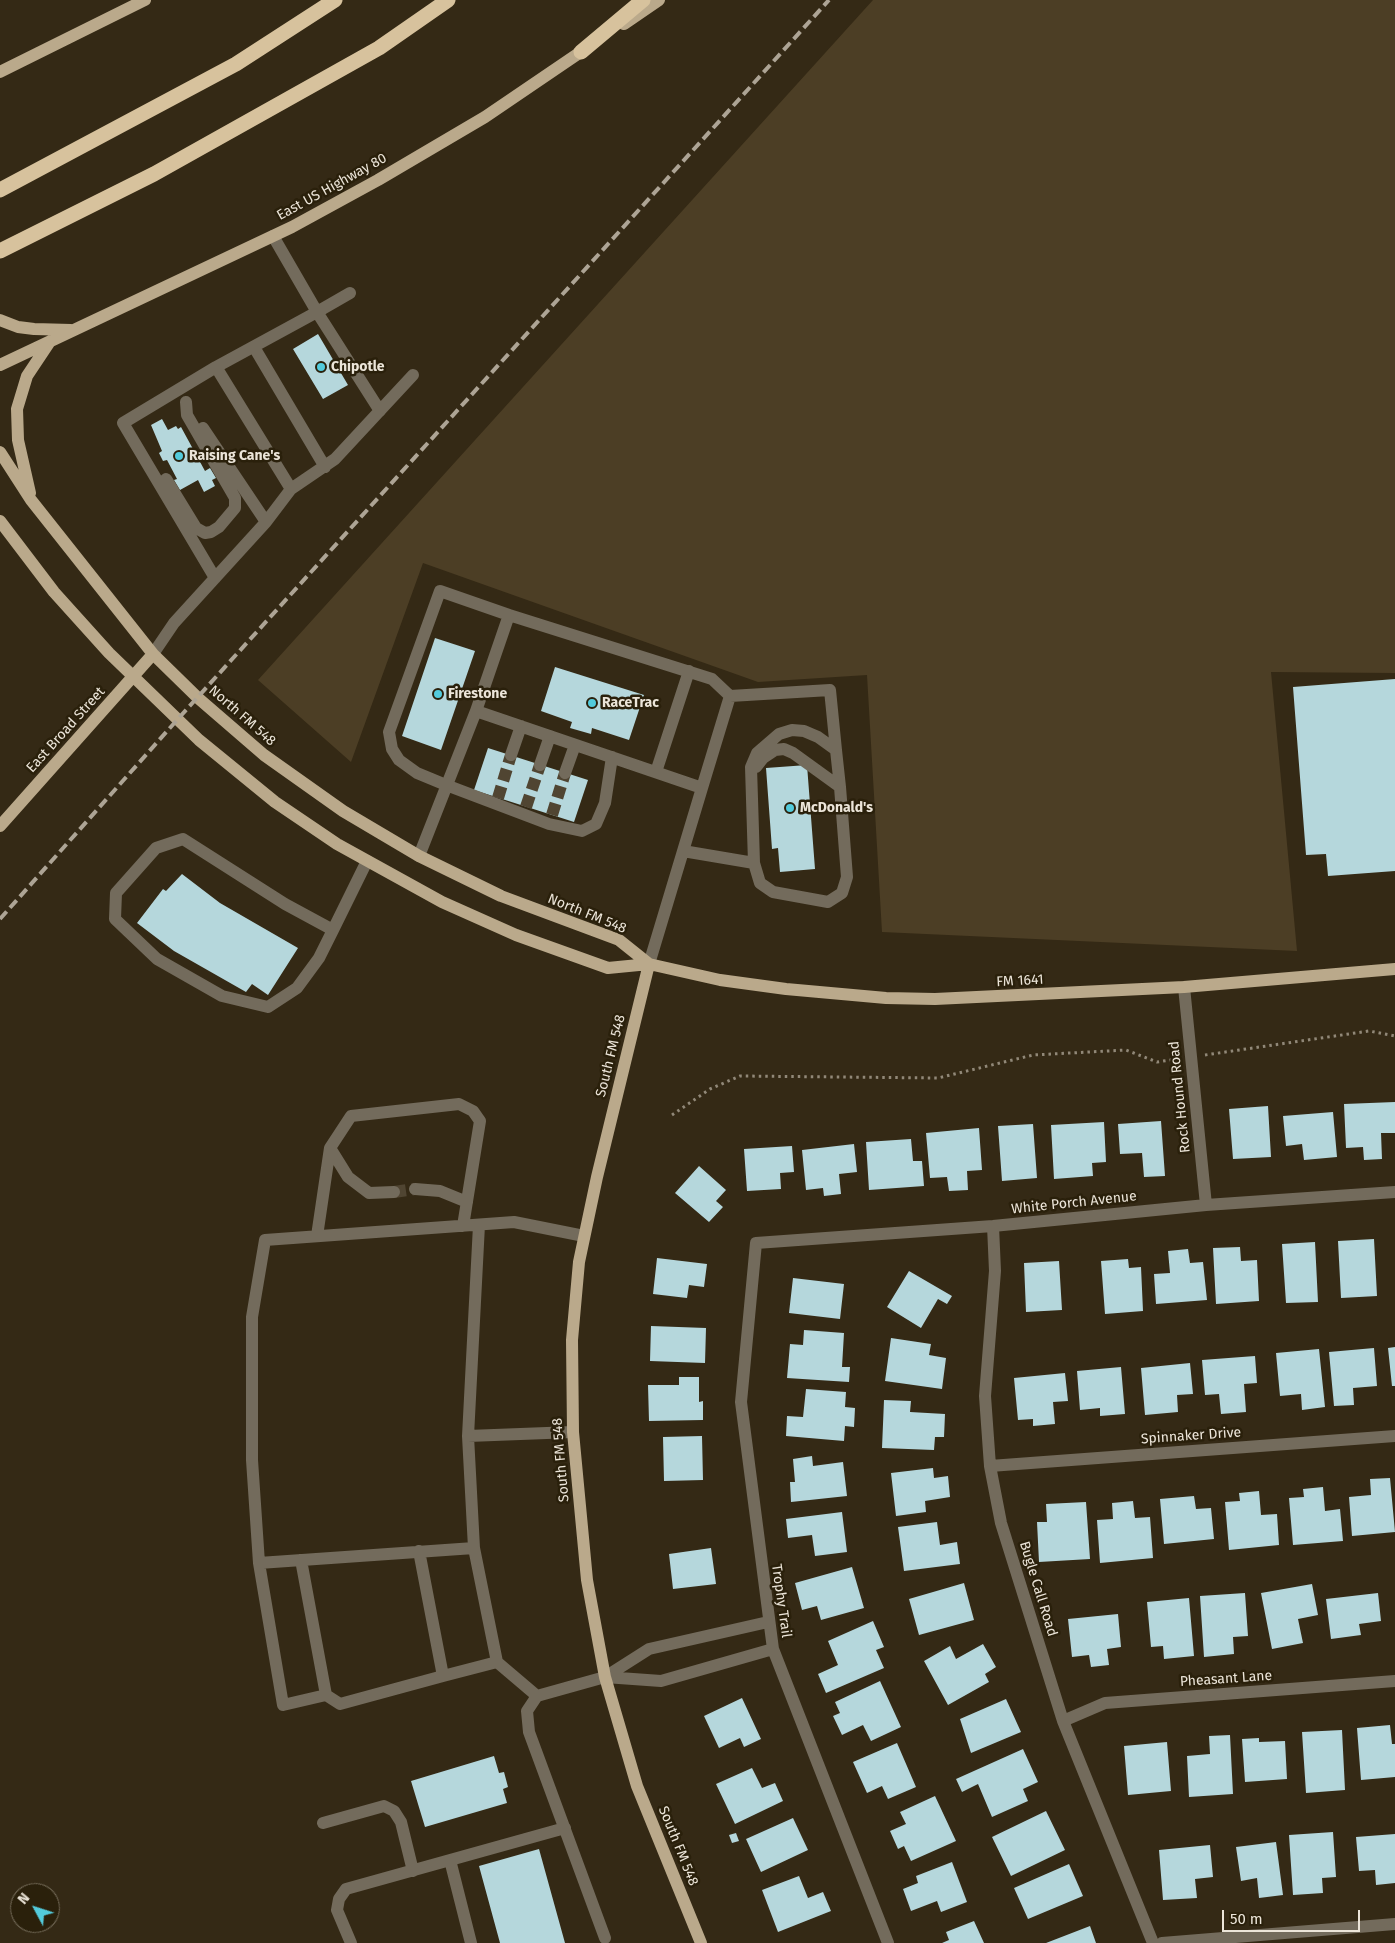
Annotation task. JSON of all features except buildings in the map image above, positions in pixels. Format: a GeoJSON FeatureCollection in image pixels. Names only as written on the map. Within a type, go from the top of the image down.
{"type":"FeatureCollection","features":[{"type":"Feature","properties":{"kind":"highway"},"geometry":{"type":"LineString","coordinates":[[0,190],[236,64],[335,0]]}},
{"type":"Feature","properties":{"kind":"highway"},"geometry":{"type":"LineString","coordinates":[[5,248],[154,174],[379,48],[448,0]]}},
{"type":"Feature","properties":{"kind":"highway"},"geometry":{"type":"LineString","coordinates":[[581,52],[643,0]]}},
{"type":"Feature","properties":{"kind":"main road"},"geometry":{"type":"LineString","coordinates":[[0,72],[146,0]]}},
{"type":"Feature","properties":{"kind":"main road","name":"East US Highway 80"},"geometry":{"type":"LineString","coordinates":[[0,365],[273,236],[378,180],[460,131],[659,0]]}},
{"type":"Feature","properties":{"kind":"main road"},"geometry":{"type":"LineString","coordinates":[[0,320],[18,327],[75,330]]}},
{"type":"Feature","properties":{"kind":"main road"},"geometry":{"type":"LineString","coordinates":[[32,500],[18,440],[16,409],[27,376],[49,342]]}},
{"type":"Feature","properties":{"kind":"main road","name":"North FM 548"},"geometry":{"type":"LineString","coordinates":[[0,452],[32,500],[153,654],[198,698],[264,755],[343,811],[419,856],[501,896],[618,940],[649,964]]}},
{"type":"Feature","properties":{"kind":"main road"},"geometry":{"type":"LineString","coordinates":[[0,521],[54,592],[133,678],[199,740],[247,781],[302,820],[367,862],[442,902],[516,935],[608,968],[649,964]]}},
{"type":"Feature","properties":{"kind":"main road","name":"East Broad Street"},"geometry":{"type":"LineString","coordinates":[[0,826],[153,654]]}},
{"type":"Feature","properties":{"kind":"main road","name":"FM 1641"},"geometry":{"type":"LineString","coordinates":[[649,964],[744,984],[886,998],[1001,997],[1184,987],[1395,969]]}},
{"type":"Feature","properties":{"kind":"main road","name":"South FM 548"},"geometry":{"type":"LineString","coordinates":[[649,964],[579,1262],[572,1332],[573,1432],[587,1580],[605,1677],[637,1786],[700,1943]]}},
{"type":"Feature","properties":{"kind":"street"},"geometry":{"type":"LineString","coordinates":[[273,236],[317,312],[380,411]]}},
{"type":"Feature","properties":{"kind":"street"},"geometry":{"type":"LineString","coordinates":[[215,578],[123,423],[216,366],[350,293]]}},
{"type":"Feature","properties":{"kind":"street"},"geometry":{"type":"LineString","coordinates":[[254,347],[325,467]]}},
{"type":"Feature","properties":{"kind":"street"},"geometry":{"type":"LineString","coordinates":[[216,366],[291,489]]}},
{"type":"Feature","properties":{"kind":"street"},"geometry":{"type":"LineString","coordinates":[[153,654],[174,623],[266,522],[291,489],[335,460],[413,376]]}},
{"type":"Feature","properties":{"kind":"street"},"geometry":{"type":"LineString","coordinates":[[177,389],[266,522]]}},
{"type":"Feature","properties":{"kind":"street"},"geometry":{"type":"LineString","coordinates":[[133,440],[148,450],[196,528],[205,533],[219,527],[235,508],[235,498],[187,415],[186,402]]}},
{"type":"Feature","properties":{"kind":"street"},"geometry":{"type":"LineString","coordinates":[[612,757],[605,803],[596,824],[582,831],[446,785],[417,773],[399,760],[389,741],[389,732],[440,591],[509,615],[712,679],[730,696],[830,690],[840,787],[847,877],[842,893],[828,902],[773,892],[760,884],[754,863],[751,767],[757,753],[779,734],[792,730],[804,731],[818,737],[836,750]]}},
{"type":"Feature","properties":{"kind":"street"},"geometry":{"type":"LineString","coordinates":[[419,856],[476,711],[509,615]]}},
{"type":"Feature","properties":{"kind":"street"},"geometry":{"type":"LineString","coordinates":[[656,772],[689,671]]}},
{"type":"Feature","properties":{"kind":"street"},"geometry":{"type":"LineString","coordinates":[[649,964],[730,696]]}},
{"type":"Feature","properties":{"kind":"street"},"geometry":{"type":"LineString","coordinates":[[476,711],[702,788]]}},
{"type":"Feature","properties":{"kind":"street"},"geometry":{"type":"LineString","coordinates":[[511,755],[521,726]]}},
{"type":"Feature","properties":{"kind":"street"},"geometry":{"type":"LineString","coordinates":[[540,765],[550,736]]}},
{"type":"Feature","properties":{"kind":"street"},"geometry":{"type":"LineString","coordinates":[[565,773],[575,745]]}},
{"type":"Feature","properties":{"kind":"street"},"geometry":{"type":"LineString","coordinates":[[752,772],[763,758],[775,750],[784,749],[793,753],[840,787]]}},
{"type":"Feature","properties":{"kind":"street"},"geometry":{"type":"LineString","coordinates":[[333,930],[285,904],[183,839],[156,848],[116,893],[115,919],[157,959],[222,996],[268,1007],[297,988],[319,958],[333,930],[367,862]]}},
{"type":"Feature","properties":{"kind":"street"},"geometry":{"type":"LineString","coordinates":[[683,851],[754,863]]}},
{"type":"Feature","properties":{"kind":"street","name":"Rock Hound Road"},"geometry":{"type":"LineString","coordinates":[[1184,987],[1206,1205]]}},
{"type":"Feature","properties":{"kind":"street"},"geometry":{"type":"LineString","coordinates":[[317,1236],[330,1148],[351,1116],[459,1104],[473,1111],[480,1121],[462,1226]]}},
{"type":"Feature","properties":{"kind":"street"},"geometry":{"type":"LineString","coordinates":[[330,1148],[348,1176],[369,1193],[394,1192]]}},
{"type":"Feature","properties":{"kind":"street"},"geometry":{"type":"LineString","coordinates":[[415,1189],[440,1191],[467,1202]]}},
{"type":"Feature","properties":{"kind":"street","name":"White Porch Avenue"},"geometry":{"type":"LineString","coordinates":[[756,1243],[993,1226],[1206,1205],[1395,1192]]}},
{"type":"Feature","properties":{"kind":"street"},"geometry":{"type":"LineString","coordinates":[[497,1662],[340,1704],[326,1695],[283,1705],[259,1563],[252,1460],[252,1317],[265,1240],[514,1222],[584,1236]]}},
{"type":"Feature","properties":{"kind":"street"},"geometry":{"type":"LineString","coordinates":[[479,1225],[468,1436],[474,1548],[497,1662],[537,1696]]}},
{"type":"Feature","properties":{"kind":"street","name":"Bugle Call Road"},"geometry":{"type":"LineString","coordinates":[[993,1226],[995,1271],[985,1396],[990,1466],[1002,1523],[1063,1721],[1153,1943]]}},
{"type":"Feature","properties":{"kind":"street","name":"Trophy Trail"},"geometry":{"type":"LineString","coordinates":[[756,1243],[741,1402],[768,1622],[773,1648],[888,1943]]}},
{"type":"Feature","properties":{"kind":"street"},"geometry":{"type":"LineString","coordinates":[[468,1436],[573,1432]]}},
{"type":"Feature","properties":{"kind":"street","name":"Spinnaker Drive"},"geometry":{"type":"LineString","coordinates":[[990,1466],[1395,1436]]}},
{"type":"Feature","properties":{"kind":"street"},"geometry":{"type":"LineString","coordinates":[[259,1563],[474,1548]]}},
{"type":"Feature","properties":{"kind":"street"},"geometry":{"type":"LineString","coordinates":[[419,1552],[444,1676]]}},
{"type":"Feature","properties":{"kind":"street"},"geometry":{"type":"LineString","coordinates":[[301,1560],[326,1695]]}},
{"type":"Feature","properties":{"kind":"street"},"geometry":{"type":"LineString","coordinates":[[605,1938],[529,1732],[527,1710],[537,1696],[605,1677],[649,1649],[768,1622]]}},
{"type":"Feature","properties":{"kind":"street"},"geometry":{"type":"LineString","coordinates":[[605,1677],[660,1681],[773,1648]]}},
{"type":"Feature","properties":{"kind":"street","name":"Pheasant Lane"},"geometry":{"type":"LineString","coordinates":[[1063,1721],[1105,1703],[1395,1681]]}},
{"type":"Feature","properties":{"kind":"street"},"geometry":{"type":"LineString","coordinates":[[324,1823],[384,1806],[394,1810],[401,1822],[413,1871]]}},
{"type":"Feature","properties":{"kind":"street"},"geometry":{"type":"LineString","coordinates":[[351,1943],[337,1910],[339,1899],[346,1889],[565,1828]]}},
{"type":"Feature","properties":{"kind":"street"},"geometry":{"type":"LineString","coordinates":[[450,1860],[471,1943]]}},
{"type":"Feature","properties":{"kind":"street"},"geometry":{"type":"LineString","coordinates":[[1162,1943],[1395,1924]]}},
{"type":"Feature","properties":{"kind":"path"},"geometry":{"type":"LineString","coordinates":[[672,1115],[710,1089],[740,1076],[938,1078],[1033,1055],[1126,1050],[1157,1062],[1369,1031],[1395,1036]]}},
{"type":"Feature","properties":{"kind":"shaded area"},"geometry":{"type":"Polygon","coordinates":[[[873,0],[1395,0],[1395,673],[1271,672],[1297,951],[882,932],[867,675],[758,682],[423,563],[351,762],[258,680],[873,0]]]}},
{"type":"Feature","properties":{"kind":"tunnel"},"geometry":{"type":"LineString","coordinates":[[498,798],[511,755]]}},
{"type":"Feature","properties":{"kind":"tunnel"},"geometry":{"type":"LineString","coordinates":[[526,807],[540,765]]}},
{"type":"Feature","properties":{"kind":"tunnel"},"geometry":{"type":"LineString","coordinates":[[552,815],[565,773]]}},
{"type":"Feature","properties":{"kind":"tunnel"},"geometry":{"type":"LineString","coordinates":[[394,1192],[415,1189]]}},
{"type":"Feature","properties":{"kind":"railway"},"geometry":{"type":"LineString","coordinates":[[0,919],[177,720],[829,0]]}},
{"type":"Feature","properties":{"kind":"place","name":"Chipotle"},"geometry":{"type":"Point","coordinates":[321,367]}},
{"type":"Feature","properties":{"kind":"place","name":"Raising Cane's"},"geometry":{"type":"Point","coordinates":[179,456]}},
{"type":"Feature","properties":{"kind":"place","name":"Firestone"},"geometry":{"type":"Point","coordinates":[438,694]}},
{"type":"Feature","properties":{"kind":"place","name":"RaceTrac"},"geometry":{"type":"Point","coordinates":[592,703]}},
{"type":"Feature","properties":{"kind":"place","name":"McDonald's"},"geometry":{"type":"Point","coordinates":[790,808]}}]}
